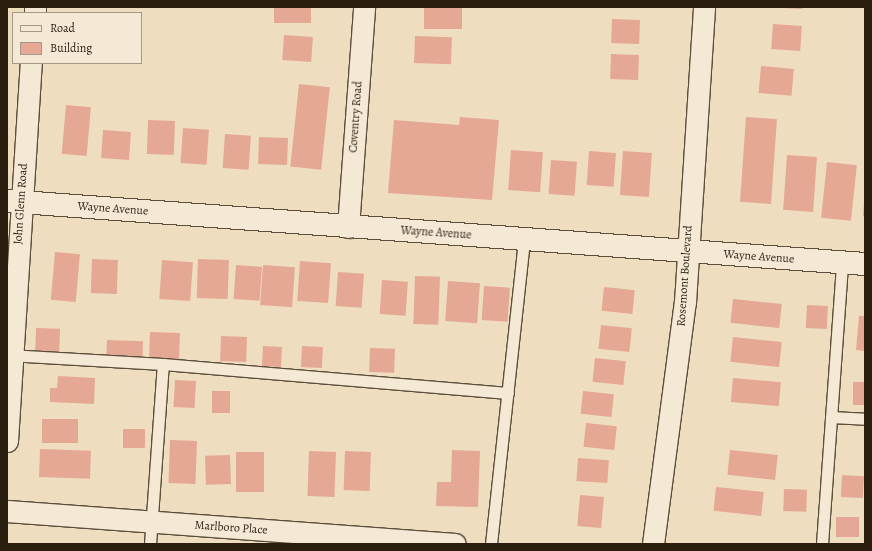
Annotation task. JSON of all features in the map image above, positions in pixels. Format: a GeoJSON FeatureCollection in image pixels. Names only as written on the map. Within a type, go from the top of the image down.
{"type":"FeatureCollection","features":[{"type":"Feature","properties":{"kind":"main road","name":"Wayne Avenue"},"geometry":{"type":"LineString","coordinates":[[14,202],[865,264]]}},
{"type":"Feature","properties":{"kind":"street","name":"Coventry Road"},"geometry":{"type":"LineString","coordinates":[[348,227],[364,7]]}},
{"type":"Feature","properties":{"kind":"street","name":"Rosemont Boulevard"},"geometry":{"type":"LineString","coordinates":[[653,544],[684,310],[704,7]]}},
{"type":"Feature","properties":{"kind":"street","name":"John Glenn Road"},"geometry":{"type":"LineString","coordinates":[[7,441],[14,202],[31,64]]}},
{"type":"Feature","properties":{"kind":"street","name":"Marlboro Place"},"geometry":{"type":"LineString","coordinates":[[7,511],[455,544]]}},
{"type":"Feature","properties":{"kind":"lane"},"geometry":{"type":"LineString","coordinates":[[491,544],[524,240]]}},
{"type":"Feature","properties":{"kind":"lane"},"geometry":{"type":"LineString","coordinates":[[822,544],[842,263]]}},
{"type":"Feature","properties":{"kind":"lane"},"geometry":{"type":"LineString","coordinates":[[9,355],[163,364],[508,393]]}},
{"type":"Feature","properties":{"kind":"lane"},"geometry":{"type":"LineString","coordinates":[[150,544],[163,364]]}},
{"type":"Feature","properties":{"kind":"lane"},"geometry":{"type":"LineString","coordinates":[[831,417],[865,419]]}},
{"type":"Feature","properties":{"kind":"building"},"geometry":{"type":"Polygon","coordinates":[[[274,7],[311,7],[311,23],[274,23],[274,7]]]}},
{"type":"Feature","properties":{"kind":"building"},"geometry":{"type":"Polygon","coordinates":[[[424,7],[462,7],[462,29],[424,29],[424,7]]]}},
{"type":"Feature","properties":{"kind":"building"},"geometry":{"type":"Polygon","coordinates":[[[802,7],[802,9],[783,8],[802,7]]]}},
{"type":"Feature","properties":{"kind":"building"},"geometry":{"type":"Polygon","coordinates":[[[612,19],[640,20],[639,44],[611,43],[612,19]]]}},
{"type":"Feature","properties":{"kind":"building"},"geometry":{"type":"Polygon","coordinates":[[[773,24],[802,26],[800,51],[771,49],[773,24]]]}},
{"type":"Feature","properties":{"kind":"building"},"geometry":{"type":"Polygon","coordinates":[[[284,35],[313,37],[311,62],[282,60],[284,35]]]}},
{"type":"Feature","properties":{"kind":"building"},"geometry":{"type":"Polygon","coordinates":[[[415,36],[452,37],[451,64],[414,63],[415,36]]]}},
{"type":"Feature","properties":{"kind":"building"},"geometry":{"type":"Polygon","coordinates":[[[611,54],[639,55],[638,80],[610,79],[611,54]]]}},
{"type":"Feature","properties":{"kind":"building"},"geometry":{"type":"Polygon","coordinates":[[[761,66],[794,69],[792,96],[759,93],[761,66]]]}},
{"type":"Feature","properties":{"kind":"building"},"geometry":{"type":"Polygon","coordinates":[[[299,84],[330,87],[321,170],[290,167],[299,84]]]}},
{"type":"Feature","properties":{"kind":"building"},"geometry":{"type":"Polygon","coordinates":[[[66,105],[91,107],[87,156],[62,154],[66,105]]]}},
{"type":"Feature","properties":{"kind":"building"},"geometry":{"type":"Polygon","coordinates":[[[460,117],[499,120],[492,200],[388,193],[394,120],[459,125],[460,117]]]}},
{"type":"Feature","properties":{"kind":"building"},"geometry":{"type":"Polygon","coordinates":[[[746,117],[777,119],[771,204],[740,202],[746,117]]]}},
{"type":"Feature","properties":{"kind":"building"},"geometry":{"type":"Polygon","coordinates":[[[148,120],[175,121],[174,155],[147,154],[148,120]]]}},
{"type":"Feature","properties":{"kind":"building"},"geometry":{"type":"Polygon","coordinates":[[[183,128],[209,130],[206,165],[181,163],[183,128]]]}},
{"type":"Feature","properties":{"kind":"building"},"geometry":{"type":"Polygon","coordinates":[[[103,130],[131,132],[129,160],[101,158],[103,130]]]}},
{"type":"Feature","properties":{"kind":"building"},"geometry":{"type":"Polygon","coordinates":[[[225,134],[251,136],[249,170],[223,168],[225,134]]]}},
{"type":"Feature","properties":{"kind":"building"},"geometry":{"type":"Polygon","coordinates":[[[259,137],[288,138],[287,165],[258,164],[259,137]]]}},
{"type":"Feature","properties":{"kind":"building"},"geometry":{"type":"Polygon","coordinates":[[[511,150],[543,152],[540,192],[508,190],[511,150]]]}},
{"type":"Feature","properties":{"kind":"building"},"geometry":{"type":"Polygon","coordinates":[[[589,151],[616,153],[614,187],[587,185],[589,151]]]}},
{"type":"Feature","properties":{"kind":"building"},"geometry":{"type":"Polygon","coordinates":[[[623,151],[652,153],[649,197],[620,195],[623,151]]]}},
{"type":"Feature","properties":{"kind":"building"},"geometry":{"type":"Polygon","coordinates":[[[787,155],[817,157],[813,212],[783,210],[787,155]]]}},
{"type":"Feature","properties":{"kind":"building"},"geometry":{"type":"Polygon","coordinates":[[[551,160],[577,162],[575,196],[549,194],[551,160]]]}},
{"type":"Feature","properties":{"kind":"building"},"geometry":{"type":"Polygon","coordinates":[[[827,162],[857,165],[851,221],[821,218],[827,162]]]}},
{"type":"Feature","properties":{"kind":"building"},"geometry":{"type":"Polygon","coordinates":[[[864,203],[865,216],[863,216],[864,203]]]}},
{"type":"Feature","properties":{"kind":"building"},"geometry":{"type":"Polygon","coordinates":[[[55,252],[80,254],[76,302],[51,300],[55,252]]]}},
{"type":"Feature","properties":{"kind":"building"},"geometry":{"type":"Polygon","coordinates":[[[92,259],[118,260],[117,294],[91,293],[92,259]]]}},
{"type":"Feature","properties":{"kind":"building"},"geometry":{"type":"Polygon","coordinates":[[[198,259],[229,260],[228,299],[197,298],[198,259]]]}},
{"type":"Feature","properties":{"kind":"building"},"geometry":{"type":"Polygon","coordinates":[[[162,260],[193,262],[190,301],[159,299],[162,260]]]}},
{"type":"Feature","properties":{"kind":"building"},"geometry":{"type":"Polygon","coordinates":[[[300,261],[331,263],[328,303],[297,301],[300,261]]]}},
{"type":"Feature","properties":{"kind":"building"},"geometry":{"type":"Polygon","coordinates":[[[236,265],[262,267],[260,301],[234,299],[236,265]]]}},
{"type":"Feature","properties":{"kind":"building"},"geometry":{"type":"Polygon","coordinates":[[[263,265],[295,267],[292,307],[260,305],[263,265]]]}},
{"type":"Feature","properties":{"kind":"building"},"geometry":{"type":"Polygon","coordinates":[[[338,272],[364,274],[362,308],[336,306],[338,272]]]}},
{"type":"Feature","properties":{"kind":"building"},"geometry":{"type":"Polygon","coordinates":[[[415,276],[440,277],[438,325],[413,324],[415,276]]]}},
{"type":"Feature","properties":{"kind":"building"},"geometry":{"type":"Polygon","coordinates":[[[382,280],[408,282],[406,316],[380,314],[382,280]]]}},
{"type":"Feature","properties":{"kind":"building"},"geometry":{"type":"Polygon","coordinates":[[[448,281],[480,283],[477,323],[445,321],[448,281]]]}},
{"type":"Feature","properties":{"kind":"building"},"geometry":{"type":"Polygon","coordinates":[[[484,286],[510,288],[508,322],[482,320],[484,286]]]}},
{"type":"Feature","properties":{"kind":"building"},"geometry":{"type":"Polygon","coordinates":[[[604,287],[635,290],[632,314],[601,311],[604,287]]]}},
{"type":"Feature","properties":{"kind":"building"},"geometry":{"type":"Polygon","coordinates":[[[733,299],[782,304],[779,328],[730,323],[733,299]]]}},
{"type":"Feature","properties":{"kind":"building"},"geometry":{"type":"Polygon","coordinates":[[[807,305],[828,306],[827,329],[806,328],[807,305]]]}},
{"type":"Feature","properties":{"kind":"building"},"geometry":{"type":"Polygon","coordinates":[[[859,316],[865,316],[865,351],[856,350],[859,316]]]}},
{"type":"Feature","properties":{"kind":"building"},"geometry":{"type":"Polygon","coordinates":[[[601,325],[632,328],[629,352],[598,349],[601,325]]]}},
{"type":"Feature","properties":{"kind":"building"},"geometry":{"type":"Polygon","coordinates":[[[36,328],[60,329],[59,352],[35,351],[36,328]]]}},
{"type":"Feature","properties":{"kind":"building"},"geometry":{"type":"Polygon","coordinates":[[[150,332],[180,333],[179,360],[149,359],[150,332]]]}},
{"type":"Feature","properties":{"kind":"building"},"geometry":{"type":"Polygon","coordinates":[[[221,336],[247,337],[246,362],[220,361],[221,336]]]}},
{"type":"Feature","properties":{"kind":"building"},"geometry":{"type":"Polygon","coordinates":[[[733,337],[782,342],[779,367],[730,362],[733,337]]]}},
{"type":"Feature","properties":{"kind":"building"},"geometry":{"type":"Polygon","coordinates":[[[107,340],[143,341],[142,356],[106,355],[107,340]]]}},
{"type":"Feature","properties":{"kind":"building"},"geometry":{"type":"Polygon","coordinates":[[[263,346],[282,347],[281,367],[262,366],[263,346]]]}},
{"type":"Feature","properties":{"kind":"building"},"geometry":{"type":"Polygon","coordinates":[[[302,346],[323,347],[322,368],[301,367],[302,346]]]}},
{"type":"Feature","properties":{"kind":"building"},"geometry":{"type":"Polygon","coordinates":[[[370,348],[395,349],[394,373],[369,372],[370,348]]]}},
{"type":"Feature","properties":{"kind":"building"},"geometry":{"type":"Polygon","coordinates":[[[595,358],[626,361],[623,385],[592,382],[595,358]]]}},
{"type":"Feature","properties":{"kind":"building"},"geometry":{"type":"Polygon","coordinates":[[[58,376],[95,378],[94,404],[50,402],[50,388],[57,388],[58,376]]]}},
{"type":"Feature","properties":{"kind":"building"},"geometry":{"type":"Polygon","coordinates":[[[733,378],[781,382],[779,406],[731,402],[733,378]]]}},
{"type":"Feature","properties":{"kind":"building"},"geometry":{"type":"Polygon","coordinates":[[[175,380],[196,381],[195,408],[174,407],[175,380]]]}},
{"type":"Feature","properties":{"kind":"building"},"geometry":{"type":"Polygon","coordinates":[[[853,382],[865,382],[865,405],[853,405],[853,382]]]}},
{"type":"Feature","properties":{"kind":"building"},"geometry":{"type":"Polygon","coordinates":[[[212,391],[230,391],[230,413],[212,413],[212,391]]]}},
{"type":"Feature","properties":{"kind":"building"},"geometry":{"type":"Polygon","coordinates":[[[583,391],[614,394],[611,417],[581,414],[583,391]]]}},
{"type":"Feature","properties":{"kind":"building"},"geometry":{"type":"Polygon","coordinates":[[[42,419],[78,419],[78,443],[42,443],[42,419]]]}},
{"type":"Feature","properties":{"kind":"building"},"geometry":{"type":"Polygon","coordinates":[[[586,423],[617,426],[614,450],[583,447],[586,423]]]}},
{"type":"Feature","properties":{"kind":"building"},"geometry":{"type":"Polygon","coordinates":[[[123,429],[145,429],[145,448],[123,448],[123,429]]]}},
{"type":"Feature","properties":{"kind":"building"},"geometry":{"type":"Polygon","coordinates":[[[170,440],[197,441],[195,484],[168,483],[170,440]]]}},
{"type":"Feature","properties":{"kind":"building"},"geometry":{"type":"Polygon","coordinates":[[[40,449],[91,451],[90,479],[39,477],[40,449]]]}},
{"type":"Feature","properties":{"kind":"building"},"geometry":{"type":"Polygon","coordinates":[[[452,450],[480,451],[478,507],[436,506],[437,482],[451,482],[452,450]]]}},
{"type":"Feature","properties":{"kind":"building"},"geometry":{"type":"Polygon","coordinates":[[[730,450],[778,455],[775,480],[727,475],[730,450]]]}},
{"type":"Feature","properties":{"kind":"building"},"geometry":{"type":"Polygon","coordinates":[[[309,451],[336,452],[334,497],[307,496],[309,451]]]}},
{"type":"Feature","properties":{"kind":"building"},"geometry":{"type":"Polygon","coordinates":[[[345,451],[371,452],[370,491],[344,490],[345,451]]]}},
{"type":"Feature","properties":{"kind":"building"},"geometry":{"type":"Polygon","coordinates":[[[236,452],[264,452],[264,492],[236,492],[236,452]]]}},
{"type":"Feature","properties":{"kind":"building"},"geometry":{"type":"Polygon","coordinates":[[[230,455],[231,484],[206,485],[205,456],[230,455]]]}},
{"type":"Feature","properties":{"kind":"building"},"geometry":{"type":"Polygon","coordinates":[[[578,458],[609,460],[607,483],[576,481],[578,458]]]}},
{"type":"Feature","properties":{"kind":"building"},"geometry":{"type":"Polygon","coordinates":[[[842,475],[864,476],[863,498],[841,497],[842,475]]]}},
{"type":"Feature","properties":{"kind":"building"},"geometry":{"type":"Polygon","coordinates":[[[716,487],[764,492],[761,516],[713,511],[716,487]]]}},
{"type":"Feature","properties":{"kind":"building"},"geometry":{"type":"Polygon","coordinates":[[[784,489],[807,490],[806,512],[783,511],[784,489]]]}},
{"type":"Feature","properties":{"kind":"building"},"geometry":{"type":"Polygon","coordinates":[[[580,495],[604,497],[601,528],[577,526],[580,495]]]}},
{"type":"Feature","properties":{"kind":"building"},"geometry":{"type":"Polygon","coordinates":[[[836,517],[859,517],[859,537],[836,537],[836,517]]]}}]}
